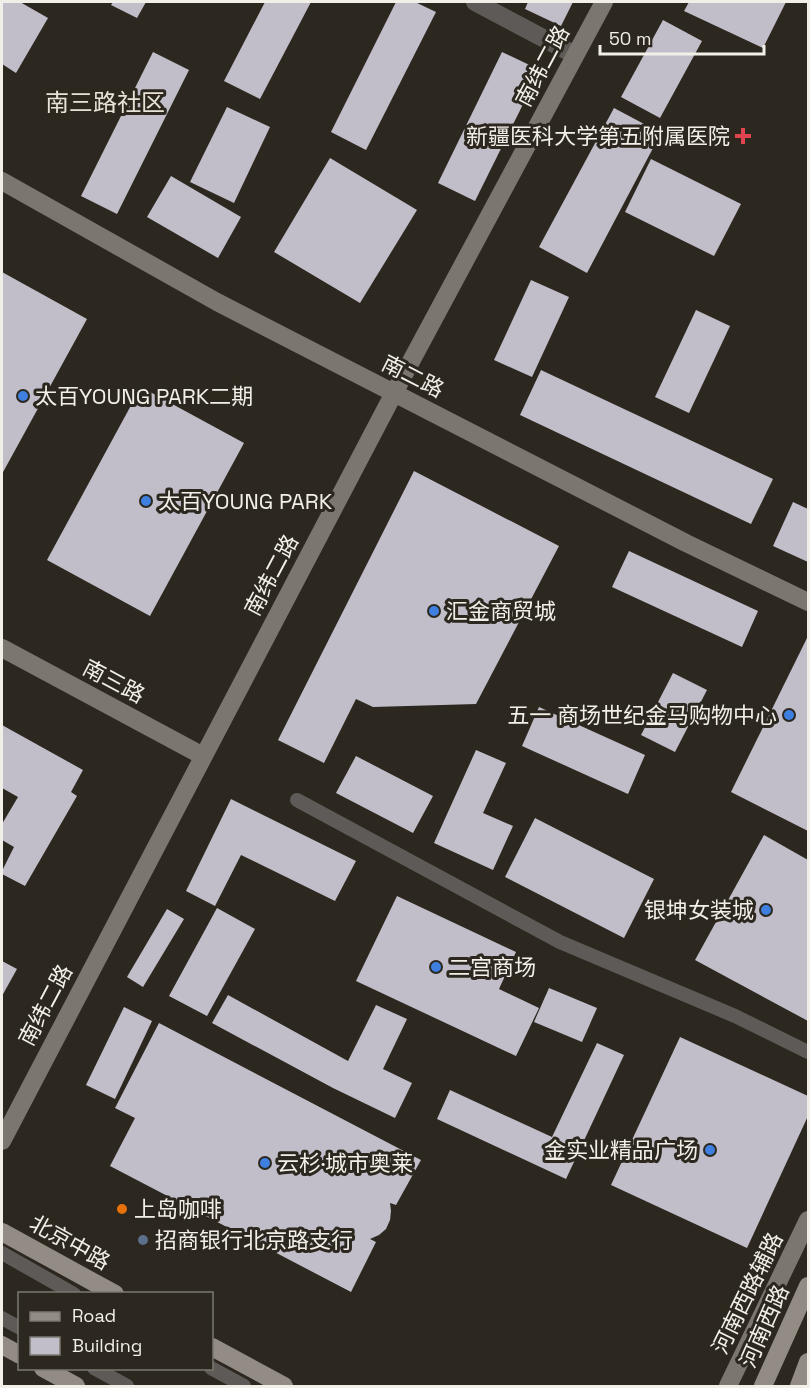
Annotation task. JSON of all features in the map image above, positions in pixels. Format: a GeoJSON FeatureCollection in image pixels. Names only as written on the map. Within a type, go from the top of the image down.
{"type":"FeatureCollection","features":[{"type":"Feature","properties":{"kind":"main road","name":"北京中路"},"geometry":{"type":"LineString","coordinates":[[2,1232],[113,1292]]}},
{"type":"Feature","properties":{"kind":"main road","name":"河南西路"},"geometry":{"type":"LineString","coordinates":[[763,1386],[808,1286]]}},
{"type":"Feature","properties":{"kind":"main road"},"geometry":{"type":"LineString","coordinates":[[2,1345],[18,1354]]}},
{"type":"Feature","properties":{"kind":"main road"},"geometry":{"type":"LineString","coordinates":[[213,1348],[285,1386]]}},
{"type":"Feature","properties":{"kind":"main road"},"geometry":{"type":"LineString","coordinates":[[799,1386],[808,1362]]}},
{"type":"Feature","properties":{"kind":"main road"},"geometry":{"type":"LineString","coordinates":[[48,1370],[76,1386]]}},
{"type":"Feature","properties":{"kind":"street"},"geometry":{"type":"LineString","coordinates":[[476,2],[575,55]]}},
{"type":"Feature","properties":{"kind":"street","name":"南纬二路"},"geometry":{"type":"LineString","coordinates":[[2,1141],[394,393],[604,2]]}},
{"type":"Feature","properties":{"kind":"street","name":"南二路"},"geometry":{"type":"LineString","coordinates":[[2,181],[217,302],[686,543],[808,602]]}},
{"type":"Feature","properties":{"kind":"street","name":"南三路"},"geometry":{"type":"LineString","coordinates":[[2,648],[203,756]]}},
{"type":"Feature","properties":{"kind":"street","name":"河南西路辅路"},"geometry":{"type":"LineString","coordinates":[[728,1386],[808,1220]]}},
{"type":"Feature","properties":{"kind":"lane"},"geometry":{"type":"LineString","coordinates":[[297,800],[560,942],[735,1016],[808,1052]]}},
{"type":"Feature","properties":{"kind":"lane"},"geometry":{"type":"LineString","coordinates":[[2,1253],[72,1292]]}},
{"type":"Feature","properties":{"kind":"lane"},"geometry":{"type":"LineString","coordinates":[[2,1318],[18,1327]]}},
{"type":"Feature","properties":{"kind":"lane"},"geometry":{"type":"LineString","coordinates":[[98,1370],[126,1386]]}},
{"type":"Feature","properties":{"kind":"lane"},"geometry":{"type":"LineString","coordinates":[[213,1370],[244,1386]]}},
{"type":"Feature","properties":{"kind":"building"},"geometry":{"type":"Polygon","coordinates":[[[2,2],[20,2],[48,18],[16,73],[2,64],[2,2]]]}},
{"type":"Feature","properties":{"kind":"building"},"geometry":{"type":"Polygon","coordinates":[[[113,2],[146,2],[137,18],[111,5],[113,2]]]}},
{"type":"Feature","properties":{"kind":"building"},"geometry":{"type":"Polygon","coordinates":[[[265,2],[311,2],[260,99],[224,81],[265,2]]]}},
{"type":"Feature","properties":{"kind":"building"},"geometry":{"type":"Polygon","coordinates":[[[396,2],[415,2],[436,12],[366,150],[331,132],[396,2]]]}},
{"type":"Feature","properties":{"kind":"building"},"geometry":{"type":"Polygon","coordinates":[[[528,2],[573,2],[561,26],[525,9],[528,2]]]}},
{"type":"Feature","properties":{"kind":"building"},"geometry":{"type":"Polygon","coordinates":[[[689,2],[786,2],[763,48],[684,11],[689,2]]]}},
{"type":"Feature","properties":{"kind":"building"},"geometry":{"type":"Polygon","coordinates":[[[663,20],[702,41],[660,118],[621,97],[663,20]]]}},
{"type":"Feature","properties":{"kind":"building"},"geometry":{"type":"Polygon","coordinates":[[[153,52],[189,70],[117,214],[81,196],[153,52]]]}},
{"type":"Feature","properties":{"kind":"building"},"geometry":{"type":"Polygon","coordinates":[[[502,52],[540,70],[475,201],[438,183],[502,52]]]}},
{"type":"Feature","properties":{"kind":"building"},"geometry":{"type":"Polygon","coordinates":[[[227,107],[270,127],[234,203],[190,182],[227,107]]]}},
{"type":"Feature","properties":{"kind":"building"},"geometry":{"type":"Polygon","coordinates":[[[614,108],[661,133],[587,273],[539,247],[614,108]]]}},
{"type":"Feature","properties":{"kind":"building"},"geometry":{"type":"Polygon","coordinates":[[[330,158],[417,210],[360,303],[274,252],[330,158]]]}},
{"type":"Feature","properties":{"kind":"building"},"geometry":{"type":"Polygon","coordinates":[[[651,159],[741,204],[714,256],[625,212],[651,159]]]}},
{"type":"Feature","properties":{"kind":"building"},"geometry":{"type":"Polygon","coordinates":[[[171,176],[241,217],[218,258],[147,217],[171,176]]]}},
{"type":"Feature","properties":{"kind":"building","name":"太百YOUNG PARK二期"},"geometry":{"type":"Polygon","coordinates":[[[2,272],[87,319],[2,474],[2,272]]]}},
{"type":"Feature","properties":{"kind":"building"},"geometry":{"type":"Polygon","coordinates":[[[531,280],[569,297],[532,377],[494,360],[531,280]]]}},
{"type":"Feature","properties":{"kind":"building"},"geometry":{"type":"Polygon","coordinates":[[[696,310],[730,326],[689,413],[655,397],[696,310]]]}},
{"type":"Feature","properties":{"kind":"building"},"geometry":{"type":"Polygon","coordinates":[[[541,370],[773,479],[751,524],[520,415],[541,370]]]}},
{"type":"Feature","properties":{"kind":"building","name":"太百YOUNG PARK"},"geometry":{"type":"Polygon","coordinates":[[[141,387],[244,443],[150,616],[47,560],[141,387]]]}},
{"type":"Feature","properties":{"kind":"building","name":"汇金商贸城"},"geometry":{"type":"Polygon","coordinates":[[[414,471],[559,546],[476,704],[373,707],[356,699],[324,763],[278,740],[414,471]]]}},
{"type":"Feature","properties":{"kind":"building"},"geometry":{"type":"Polygon","coordinates":[[[793,502],[808,509],[808,562],[773,546],[793,502]]]}},
{"type":"Feature","properties":{"kind":"building"},"geometry":{"type":"Polygon","coordinates":[[[629,551],[758,611],[742,647],[612,587],[629,551]]]}},
{"type":"Feature","properties":{"kind":"building","name":"五一 商场世纪金马购物中心"},"geometry":{"type":"Polygon","coordinates":[[[808,636],[808,831],[731,792],[808,636]]]}},
{"type":"Feature","properties":{"kind":"building"},"geometry":{"type":"Polygon","coordinates":[[[673,673],[707,690],[675,752],[641,735],[673,673]]]}},
{"type":"Feature","properties":{"kind":"building"},"geometry":{"type":"Polygon","coordinates":[[[539,707],[645,755],[628,794],[522,746],[539,707]]]}},
{"type":"Feature","properties":{"kind":"building"},"geometry":{"type":"Polygon","coordinates":[[[2,725],[83,770],[71,792],[77,796],[25,886],[2,874],[14,847],[2,840],[2,824],[18,797],[2,788],[2,725]]]}},
{"type":"Feature","properties":{"kind":"building"},"geometry":{"type":"Polygon","coordinates":[[[476,750],[506,763],[483,813],[513,826],[493,870],[434,843],[476,750]]]}},
{"type":"Feature","properties":{"kind":"building"},"geometry":{"type":"Polygon","coordinates":[[[356,756],[433,796],[413,833],[336,793],[356,756]]]}},
{"type":"Feature","properties":{"kind":"building"},"geometry":{"type":"Polygon","coordinates":[[[231,799],[356,861],[335,901],[241,855],[215,906],[186,891],[231,799]]]}},
{"type":"Feature","properties":{"kind":"building"},"geometry":{"type":"Polygon","coordinates":[[[535,818],[654,879],[624,938],[505,877],[535,818]]]}},
{"type":"Feature","properties":{"kind":"building","name":"银坤女装城"},"geometry":{"type":"Polygon","coordinates":[[[764,835],[808,860],[808,1021],[695,960],[764,835]]]}},
{"type":"Feature","properties":{"kind":"building","name":"二宫商场"},"geometry":{"type":"Polygon","coordinates":[[[397,896],[516,952],[499,989],[539,1008],[516,1056],[356,981],[397,896]]]}},
{"type":"Feature","properties":{"kind":"building"},"geometry":{"type":"Polygon","coordinates":[[[217,908],[255,929],[207,1016],[169,996],[217,908]]]}},
{"type":"Feature","properties":{"kind":"building"},"geometry":{"type":"Polygon","coordinates":[[[167,909],[184,919],[143,987],[127,977],[167,909]]]}},
{"type":"Feature","properties":{"kind":"building"},"geometry":{"type":"Polygon","coordinates":[[[2,961],[17,969],[2,996],[2,961]]]}},
{"type":"Feature","properties":{"kind":"building"},"geometry":{"type":"Polygon","coordinates":[[[549,988],[597,1008],[582,1042],[534,1022],[549,988]]]}},
{"type":"Feature","properties":{"kind":"building"},"geometry":{"type":"Polygon","coordinates":[[[228,995],[348,1061],[376,1005],[407,1019],[383,1069],[412,1083],[395,1118],[333,1088],[212,1023],[228,995]]]}},
{"type":"Feature","properties":{"kind":"building"},"geometry":{"type":"Polygon","coordinates":[[[124,1007],[152,1021],[115,1099],[86,1085],[124,1007]]]}},
{"type":"Feature","properties":{"kind":"building","name":"云杉·城市奥莱"},"geometry":{"type":"Polygon","coordinates":[[[159,1023],[421,1160],[396,1205],[390,1203],[390,1220],[386,1229],[370,1239],[376,1242],[351,1292],[110,1166],[135,1118],[115,1108],[159,1023]]]}},
{"type":"Feature","properties":{"kind":"building","name":"金实业精品广场"},"geometry":{"type":"Polygon","coordinates":[[[680,1037],[808,1096],[808,1116],[747,1248],[611,1185],[680,1037]]]}},
{"type":"Feature","properties":{"kind":"building"},"geometry":{"type":"Polygon","coordinates":[[[597,1043],[624,1055],[566,1179],[437,1119],[450,1090],[552,1137],[597,1043]]]}},
{"type":"Feature","properties":{"kind":"place","name":"新疆医科大学第五附属医院"},"geometry":{"type":"Point","coordinates":[743,136]}},
{"type":"Feature","properties":{"kind":"place","name":"太百YOUNG PARK二期"},"geometry":{"type":"Point","coordinates":[23,396]}},
{"type":"Feature","properties":{"kind":"place","name":"太百YOUNG PARK"},"geometry":{"type":"Point","coordinates":[146,501]}},
{"type":"Feature","properties":{"kind":"place","name":"汇金商贸城"},"geometry":{"type":"Point","coordinates":[434,611]}},
{"type":"Feature","properties":{"kind":"place","name":"五一 商场世纪金马购物中心"},"geometry":{"type":"Point","coordinates":[789,715]}},
{"type":"Feature","properties":{"kind":"place","name":"银坤女装城"},"geometry":{"type":"Point","coordinates":[766,910]}},
{"type":"Feature","properties":{"kind":"place","name":"二宫商场"},"geometry":{"type":"Point","coordinates":[436,967]}},
{"type":"Feature","properties":{"kind":"place","name":"金实业精品广场"},"geometry":{"type":"Point","coordinates":[710,1150]}},
{"type":"Feature","properties":{"kind":"place","name":"云杉·城市奥莱"},"geometry":{"type":"Point","coordinates":[265,1163]}},
{"type":"Feature","properties":{"kind":"place","name":"上岛咖啡"},"geometry":{"type":"Point","coordinates":[122,1209]}},
{"type":"Feature","properties":{"kind":"place","name":"招商银行北京路支行"},"geometry":{"type":"Point","coordinates":[143,1240]}},
{"type":"Feature","properties":{"kind":"district","name":"南三路社区"},"geometry":{"type":"Point","coordinates":[105,103]}}]}
